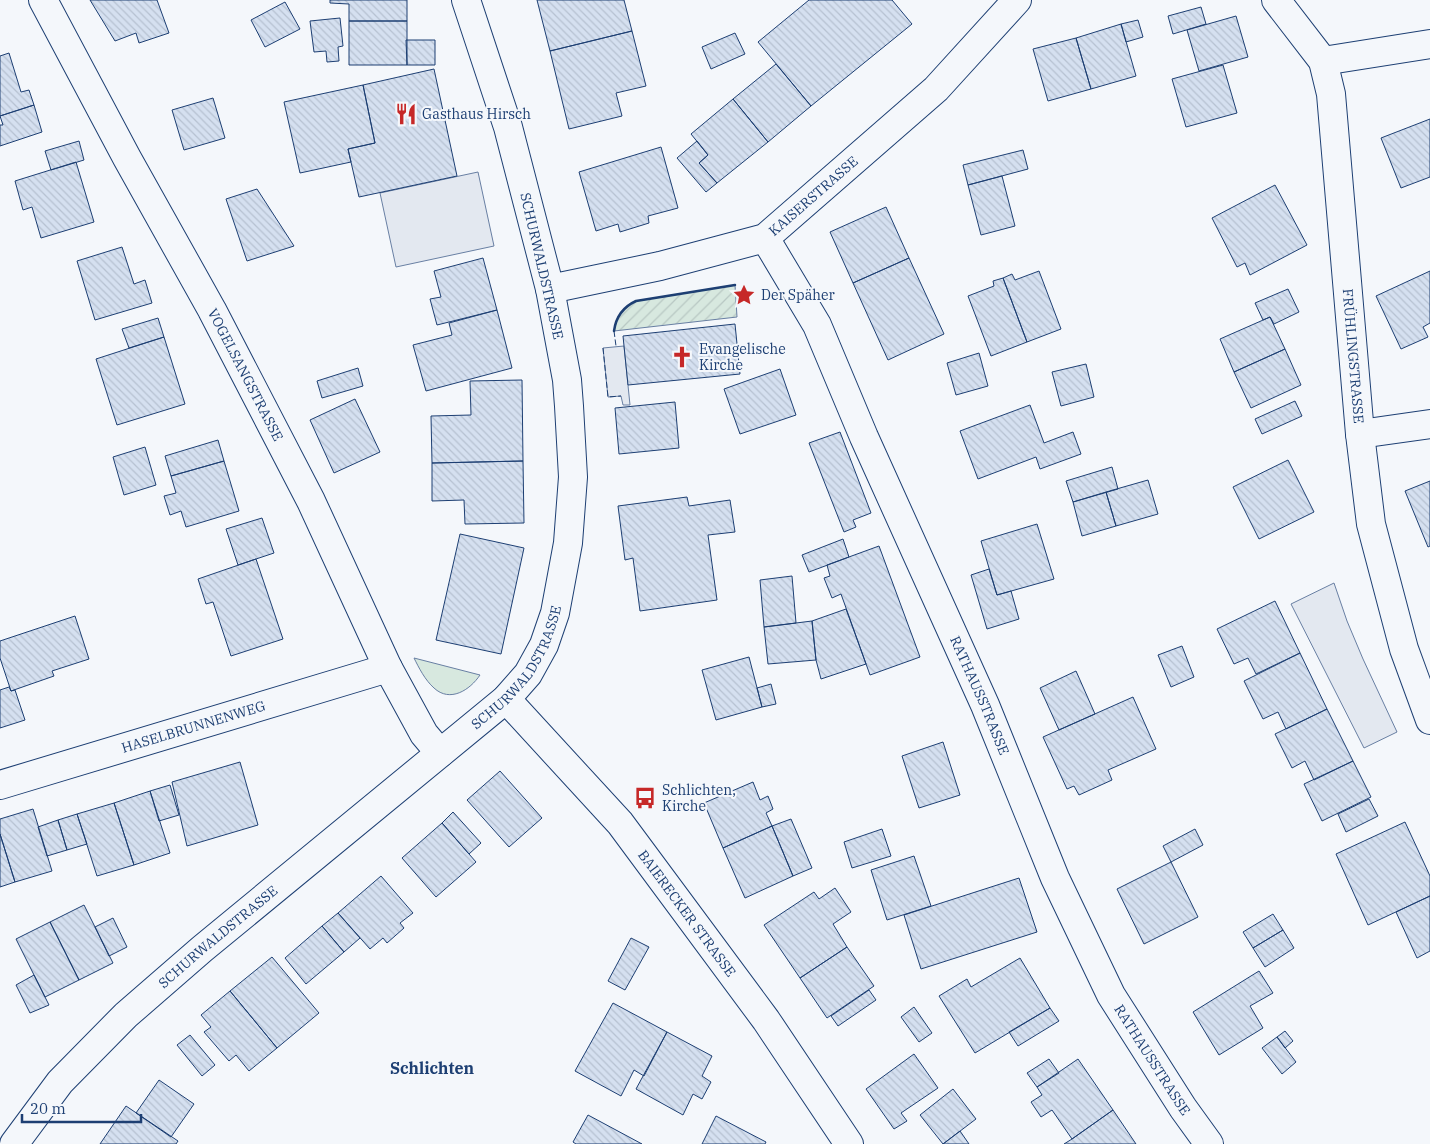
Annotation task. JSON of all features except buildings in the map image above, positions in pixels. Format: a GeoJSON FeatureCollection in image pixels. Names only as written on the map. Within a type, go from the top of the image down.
{"type":"FeatureCollection","features":[{"type":"Feature","properties":{"kind":"street","name":"VOGELSANGSTRASSE"},"geometry":{"type":"LineString","coordinates":[[43,0],[127,158],[212,310],[311,501],[388,668],[424,734],[440,753]]}},
{"type":"Feature","properties":{"kind":"street","name":"SCHURWALDSTRASSE"},"geometry":{"type":"LineString","coordinates":[[14,1144],[60,1082],[126,1015],[202,949],[506,700],[528,674],[544,645],[555,614],[568,543],[573,478],[567,380],[550,289],[508,127],[466,0]]}},
{"type":"Feature","properties":{"kind":"street","name":"KAISERSTRASSE"},"geometry":{"type":"LineString","coordinates":[[550,289],[660,266],[765,238],[936,89],[1017,0]]}},
{"type":"Feature","properties":{"kind":"street","name":"FRÜHLINGSTRASSE"},"geometry":{"type":"LineString","coordinates":[[1276,0],[1323,61],[1331,94],[1360,434],[1371,524],[1404,649],[1430,720]]}},
{"type":"Feature","properties":{"kind":"street"},"geometry":{"type":"LineString","coordinates":[[1323,61],[1430,44]]}},
{"type":"Feature","properties":{"kind":"street","name":"RATHAUSSTRASSE"},"geometry":{"type":"LineString","coordinates":[[765,238],[818,325],[864,437],[985,705],[1055,878],[1110,996],[1183,1108],[1209,1144]]}},
{"type":"Feature","properties":{"kind":"street"},"geometry":{"type":"LineString","coordinates":[[1360,434],[1430,424]]}},
{"type":"Feature","properties":{"kind":"street","name":"HASELBRUNNENWEG"},"geometry":{"type":"LineString","coordinates":[[0,785],[388,668]]}},
{"type":"Feature","properties":{"kind":"street","name":"BAIERECKER STRASSE"},"geometry":{"type":"LineString","coordinates":[[506,700],[620,823],[766,1020],[850,1144]]}},
{"type":"Feature","properties":{"kind":"shaded area"},"geometry":{"type":"Polygon","coordinates":[[[478,172],[494,246],[396,267],[380,193],[478,172]]]}},
{"type":"Feature","properties":{"kind":"shaded area"},"geometry":{"type":"Polygon","coordinates":[[[735,285],[737,317],[614,331],[616,321],[621,313],[627,306],[636,301],[735,285]]]}},
{"type":"Feature","properties":{"kind":"shaded area"},"geometry":{"type":"Polygon","coordinates":[[[624,346],[630,405],[623,405],[621,396],[608,397],[603,348],[624,346]]]}},
{"type":"Feature","properties":{"kind":"shaded area"},"geometry":{"type":"Polygon","coordinates":[[[1334,583],[1363,659],[1397,732],[1364,748],[1291,604],[1334,583]]]}},
{"type":"Feature","properties":{"kind":"shaded area"},"geometry":{"type":"Polygon","coordinates":[[[414,658],[480,675],[465,690],[459,693],[447,694],[440,692],[431,685],[422,674],[414,658]]]}},
{"type":"Feature","properties":{"kind":"fence"},"geometry":{"type":"LineString","coordinates":[[614,331],[616,346]]}},
{"type":"Feature","properties":{"kind":"fence"},"geometry":{"type":"LineString","coordinates":[[603,348],[608,397],[621,396]]}},
{"type":"Feature","properties":{"kind":"wall"},"geometry":{"type":"LineString","coordinates":[[614,331],[616,321],[621,313],[627,306],[636,301],[735,285]]}},
{"type":"Feature","properties":{"kind":"place","name":"Gasthaus Hirsch"},"geometry":{"type":"Point","coordinates":[406,114]}},
{"type":"Feature","properties":{"kind":"place","name":"Der Späher"},"geometry":{"type":"Point","coordinates":[744,295]}},
{"type":"Feature","properties":{"kind":"place","name":"Evangelische Kirche"},"geometry":{"type":"Point","coordinates":[682,357]}},
{"type":"Feature","properties":{"kind":"place","name":"Schlichten, Kirche"},"geometry":{"type":"Point","coordinates":[645,798]}},
{"type":"Feature","properties":{"kind":"district","name":"Schlichten"},"geometry":{"type":"Point","coordinates":[432,1068]}}]}
